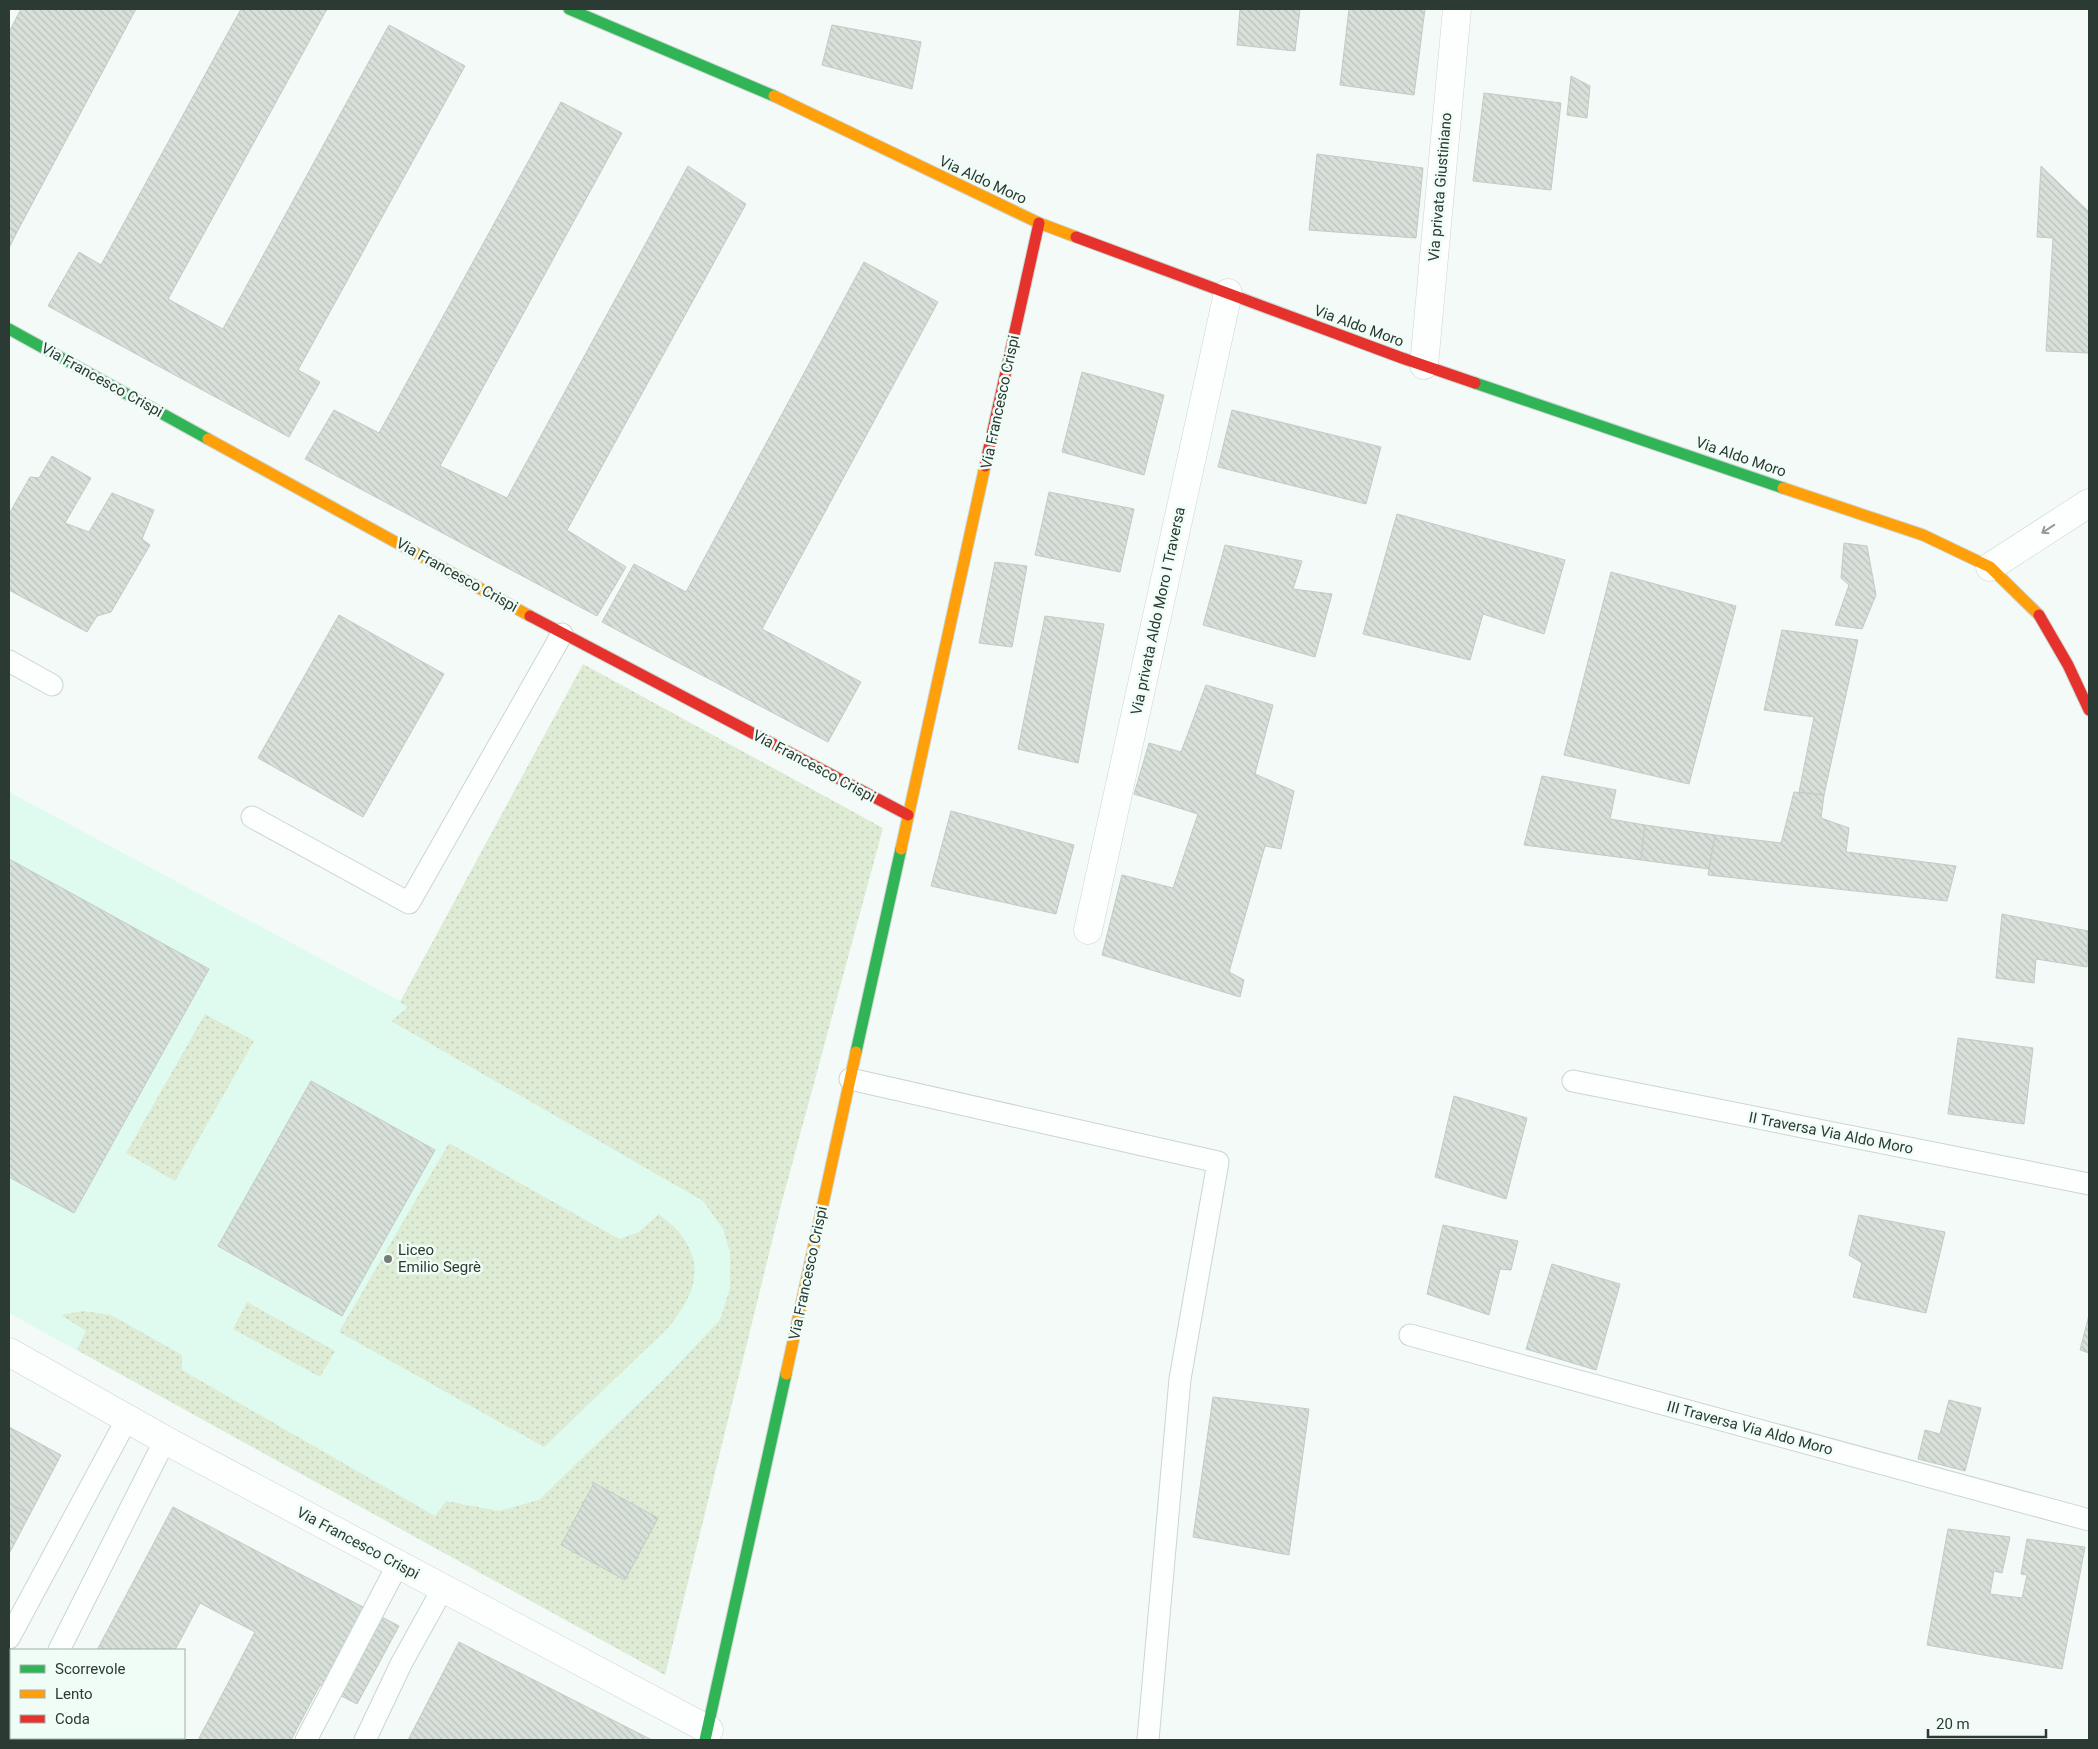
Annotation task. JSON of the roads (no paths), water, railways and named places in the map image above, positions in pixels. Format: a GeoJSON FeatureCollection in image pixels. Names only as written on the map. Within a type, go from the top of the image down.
{"type":"FeatureCollection","features":[{"type":"Feature","properties":{"kind":"street","name":"Via privata Giustiniano"},"geometry":{"type":"LineString","coordinates":[[1424,365],[1457,9]]}},
{"type":"Feature","properties":{"kind":"street","name":"Via Aldo Moro"},"geometry":{"type":"LineString","coordinates":[[578,11],[765,92],[1039,223],[1424,365],[1923,535],[1990,567],[2037,612],[2068,665],[2089,710]]}},
{"type":"Feature","properties":{"kind":"street","name":"Via Francesco Crispi"},"geometry":{"type":"LineString","coordinates":[[9,1352],[165,1440],[398,1564],[707,1735],[1039,223]]}},
{"type":"Feature","properties":{"kind":"street","name":"Via privata Aldo Moro I Traversa"},"geometry":{"type":"LineString","coordinates":[[1088,930],[1228,293]]}},
{"type":"Feature","properties":{"kind":"street","name":"Via Francesco Crispi"},"geometry":{"type":"LineString","coordinates":[[9,329],[562,634],[908,815]]}},
{"type":"Feature","properties":{"kind":"street"},"geometry":{"type":"LineString","coordinates":[[1990,567],[2089,503]]}},
{"type":"Feature","properties":{"kind":"lane"},"geometry":{"type":"LineString","coordinates":[[252,817],[409,903],[562,634]]}},
{"type":"Feature","properties":{"kind":"lane"},"geometry":{"type":"LineString","coordinates":[[9,661],[52,684]]}},
{"type":"Feature","properties":{"kind":"lane"},"geometry":{"type":"LineString","coordinates":[[850,1079],[1218,1162],[1180,1379],[1148,1740]]}},
{"type":"Feature","properties":{"kind":"lane","name":"II Traversa Via Aldo Moro"},"geometry":{"type":"LineString","coordinates":[[1573,1081],[2089,1184]]}},
{"type":"Feature","properties":{"kind":"lane","name":"III Traversa Via Aldo Moro"},"geometry":{"type":"LineString","coordinates":[[1410,1335],[2089,1520]]}},
{"type":"Feature","properties":{"kind":"lane"},"geometry":{"type":"LineString","coordinates":[[9,1638],[127,1419]]}},
{"type":"Feature","properties":{"kind":"lane"},"geometry":{"type":"LineString","coordinates":[[60,1649],[165,1440]]}},
{"type":"Feature","properties":{"kind":"lane"},"geometry":{"type":"LineString","coordinates":[[306,1740],[398,1564]]}},
{"type":"Feature","properties":{"kind":"lane"},"geometry":{"type":"LineString","coordinates":[[365,1740],[401,1664],[442,1590]]}},
{"type":"Feature","properties":{"kind":"place","name":"Liceo Emilio Segrè"},"geometry":{"type":"Point","coordinates":[388,1259]}}]}
